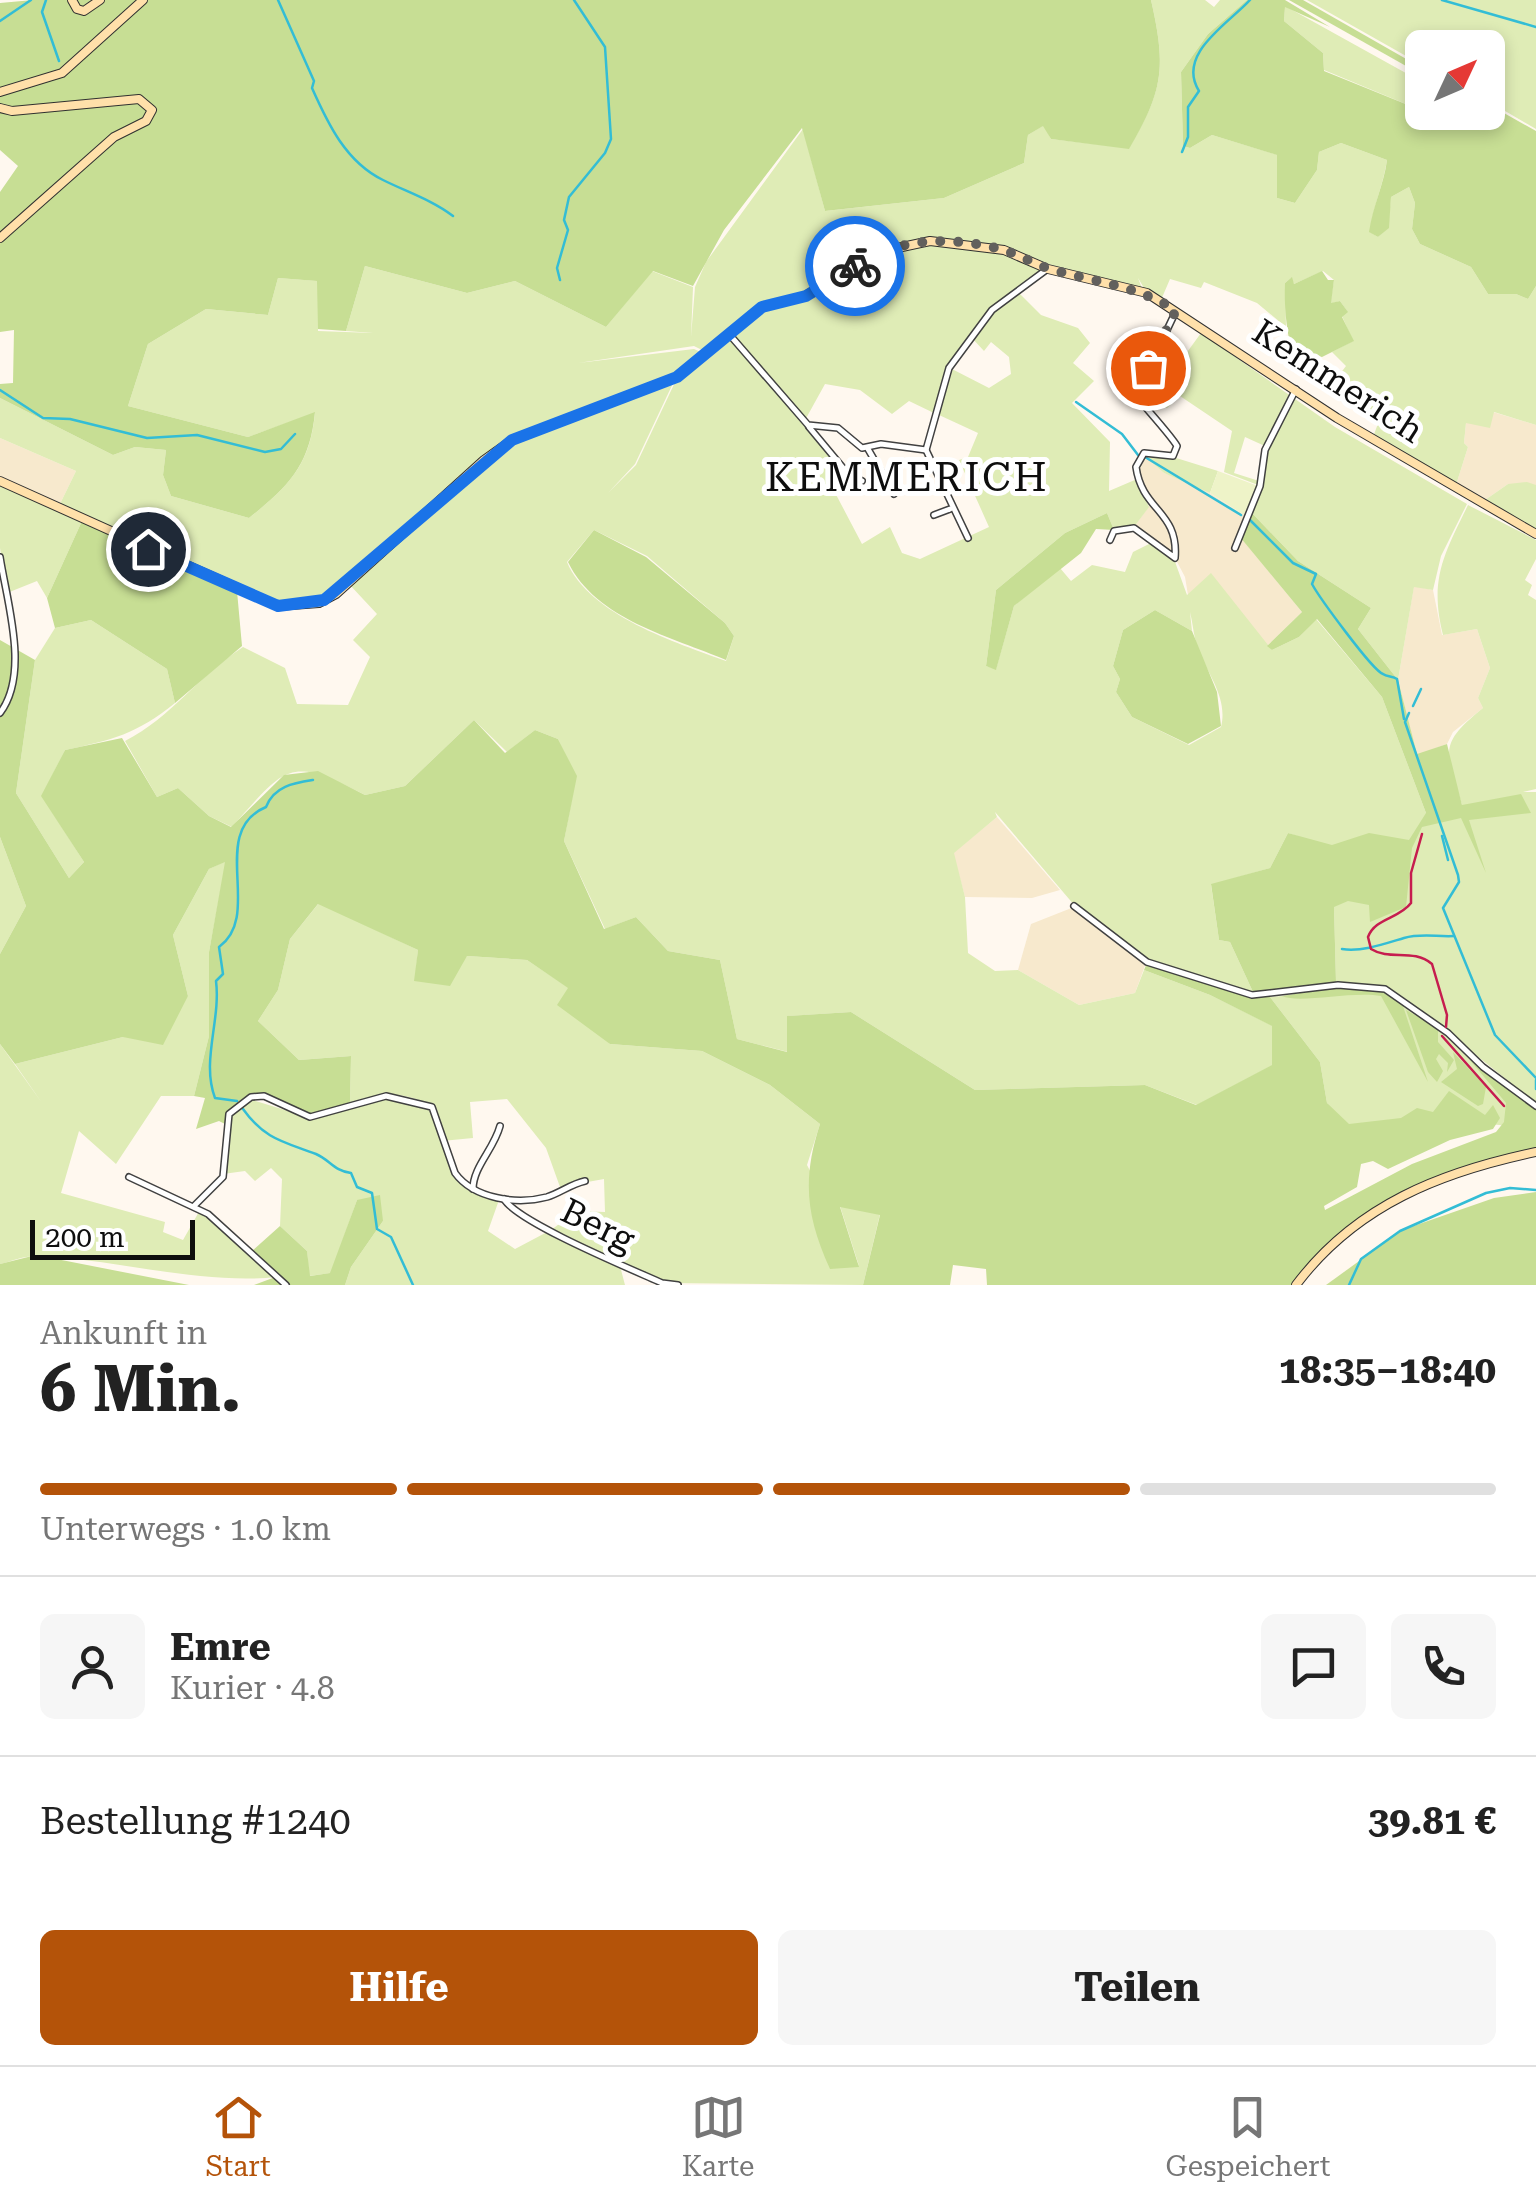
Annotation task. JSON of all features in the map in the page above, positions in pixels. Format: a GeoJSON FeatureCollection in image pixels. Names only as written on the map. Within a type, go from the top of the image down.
{"type":"FeatureCollection","features":[{"type":"Feature","properties":{"kind":"street"},"geometry":{"type":"LineString","coordinates":[[72,0],[77,9],[84,11],[100,0]]}},
{"type":"Feature","properties":{"kind":"street"},"geometry":{"type":"LineString","coordinates":[[0,92],[62,74],[143,0]]}},
{"type":"Feature","properties":{"kind":"street"},"geometry":{"type":"LineString","coordinates":[[0,108],[12,112],[139,100],[152,110],[146,121],[114,137],[0,238]]}},
{"type":"Feature","properties":{"kind":"street","name":"Kemmerich"},"geometry":{"type":"LineString","coordinates":[[0,481],[278,606],[319,602],[336,594],[484,460],[512,440],[677,377],[762,307],[806,296],[868,257],[900,245],[930,241],[974,244],[1048,269],[1140,290],[1337,418],[1536,534]]}},
{"type":"Feature","properties":{"kind":"street"},"geometry":{"type":"LineString","coordinates":[[968,538],[926,450],[949,368],[992,310],[1015,289],[1048,269]]}},
{"type":"Feature","properties":{"kind":"street"},"geometry":{"type":"LineString","coordinates":[[1110,540],[1114,531],[1134,528],[1174,558],[1168,516],[1142,494],[1136,467],[1144,453],[1173,456],[1177,446],[1162,421],[1132,395],[1130,387],[1148,368],[1176,310]]}},
{"type":"Feature","properties":{"kind":"street"},"geometry":{"type":"LineString","coordinates":[[728,334],[850,475],[862,481]]}},
{"type":"Feature","properties":{"kind":"street"},"geometry":{"type":"LineString","coordinates":[[1235,548],[1260,486],[1266,450],[1296,388]]}},
{"type":"Feature","properties":{"kind":"street"},"geometry":{"type":"LineString","coordinates":[[808,425],[838,428],[868,449],[894,494]]}},
{"type":"Feature","properties":{"kind":"street"},"geometry":{"type":"LineString","coordinates":[[868,449],[882,444],[926,450]]}},
{"type":"Feature","properties":{"kind":"street"},"geometry":{"type":"LineString","coordinates":[[934,514],[951,509]]}},
{"type":"Feature","properties":{"kind":"street"},"geometry":{"type":"LineString","coordinates":[[0,556],[14,648],[11,698],[0,713]]}},
{"type":"Feature","properties":{"kind":"street"},"geometry":{"type":"LineString","coordinates":[[1074,906],[1147,962],[1252,994],[1338,985],[1385,989],[1448,1033],[1483,1067],[1536,1106]]}},
{"type":"Feature","properties":{"kind":"street"},"geometry":{"type":"LineString","coordinates":[[194,1206],[223,1177],[225,1126],[240,1103],[264,1096],[318,1117],[386,1096],[425,1104],[436,1110],[442,1147],[455,1173],[473,1189]]}},
{"type":"Feature","properties":{"kind":"street"},"geometry":{"type":"LineString","coordinates":[[473,1189],[474,1175],[486,1162],[500,1126]]}},
{"type":"Feature","properties":{"kind":"street"},"geometry":{"type":"LineString","coordinates":[[1296,1285],[1343,1232],[1417,1188],[1452,1172],[1536,1152]]}},
{"type":"Feature","properties":{"kind":"street"},"geometry":{"type":"LineString","coordinates":[[129,1177],[194,1206],[286,1285]]}},
{"type":"Feature","properties":{"kind":"street","name":"Berg"},"geometry":{"type":"LineString","coordinates":[[473,1189],[504,1199],[544,1198],[585,1181]]}},
{"type":"Feature","properties":{"kind":"street","name":"Berg"},"geometry":{"type":"LineString","coordinates":[[504,1199],[509,1208],[544,1228],[662,1284],[678,1285]]}},
{"type":"Feature","properties":{"kind":"shaded area"},"geometry":{"type":"Polygon","coordinates":[[[1493,412],[1536,425],[1536,485],[1508,484],[1485,500],[1456,485],[1468,447],[1464,443],[1466,423],[1493,412]]]}},
{"type":"Feature","properties":{"kind":"shaded area"},"geometry":{"type":"Polygon","coordinates":[[[0,438],[76,471],[59,506],[0,480],[0,438]]]}},
{"type":"Feature","properties":{"kind":"shaded area"},"geometry":{"type":"Polygon","coordinates":[[[1143,455],[1164,473],[1194,483],[1244,515],[1238,534],[1302,612],[1267,646],[1211,574],[1188,595],[1185,577],[1175,558],[1134,527],[1149,506],[1138,467],[1143,455]]]}},
{"type":"Feature","properties":{"kind":"shaded area"},"geometry":{"type":"Polygon","coordinates":[[[1414,586],[1433,590],[1442,635],[1477,629],[1490,668],[1478,698],[1483,708],[1453,732],[1447,744],[1417,755],[1398,680],[1414,586]]]}},
{"type":"Feature","properties":{"kind":"shaded area"},"geometry":{"type":"Polygon","coordinates":[[[997,817],[1060,890],[1032,898],[965,897],[953,853],[997,817]]]}},
{"type":"Feature","properties":{"kind":"shaded area"},"geometry":{"type":"Polygon","coordinates":[[[1074,907],[1146,963],[1135,993],[1079,1005],[1018,970],[1031,924],[1074,907]]]}},
{"type":"Feature","properties":{"kind":"green space"},"geometry":{"type":"Polygon","coordinates":[[[1151,0],[1205,0],[1214,7],[1220,0],[1247,0],[1208,34],[1181,72],[1183,146],[1190,148],[1212,135],[1278,155],[1277,198],[1295,203],[1317,170],[1319,152],[1341,143],[1387,160],[1370,232],[1378,237],[1388,228],[1391,197],[1409,187],[1415,203],[1412,229],[1420,244],[1471,267],[1488,294],[1516,294],[1528,299],[1536,286],[1536,425],[1494,412],[1490,428],[1466,423],[1464,443],[1468,447],[1456,485],[1373,437],[1379,421],[1370,414],[1364,417],[1327,391],[1346,366],[1332,352],[1353,341],[1342,316],[1347,311],[1340,301],[1330,304],[1334,280],[1323,271],[1294,284],[1291,278],[1285,283],[1286,327],[1257,303],[1204,282],[1201,288],[1170,279],[1161,300],[1147,293],[1138,278],[1143,291],[1027,258],[1044,270],[1006,297],[973,330],[960,349],[949,369],[947,375],[950,368],[989,388],[1011,374],[1009,357],[991,342],[984,351],[971,337],[1016,290],[1041,315],[1078,328],[1090,343],[1073,363],[1094,381],[1072,403],[1110,442],[1109,491],[1137,479],[1149,507],[1134,527],[1114,530],[1107,513],[1065,533],[996,590],[986,666],[996,669],[1014,606],[1060,568],[1071,581],[1092,565],[1125,572],[1133,552],[1151,543],[1174,559],[1187,595],[1211,573],[1272,650],[1299,637],[1316,619],[1382,697],[1426,813],[1462,805],[1449,750],[1458,732],[1483,708],[1478,698],[1490,668],[1477,629],[1443,635],[1438,598],[1441,568],[1468,505],[1536,540],[1536,559],[1525,580],[1532,585],[1528,595],[1536,600],[1536,789],[1523,792],[1536,792],[1536,1103],[1403,997],[1386,987],[1336,982],[1334,907],[1312,841],[1288,833],[1270,868],[1211,885],[1219,940],[1230,942],[1253,992],[1148,961],[1075,906],[995,812],[997,817],[954,853],[965,897],[968,953],[995,971],[1018,970],[1079,1005],[1135,993],[1144,970],[1210,995],[1273,1026],[1273,1065],[1197,1105],[1145,1085],[975,1090],[851,1012],[788,1016],[788,1052],[737,1039],[720,960],[668,951],[636,917],[605,929],[564,841],[576,776],[558,739],[535,730],[507,752],[474,720],[405,786],[365,795],[320,775],[291,773],[265,790],[232,827],[209,816],[178,788],[157,797],[125,741],[157,720],[227,658],[243,647],[285,668],[297,704],[348,705],[370,657],[353,640],[377,614],[349,584],[485,461],[512,442],[675,379],[635,464],[608,493],[636,465],[677,378],[708,353],[694,346],[578,363],[694,349],[705,354],[676,374],[511,440],[483,458],[335,592],[301,605],[277,605],[59,506],[76,471],[0,438],[0,398],[113,455],[135,447],[166,450],[163,475],[171,496],[249,518],[295,473],[308,447],[315,413],[248,437],[128,406],[148,344],[206,309],[268,315],[278,278],[318,281],[318,331],[373,333],[346,331],[365,266],[467,293],[515,281],[606,327],[652,271],[693,287],[691,337],[695,287],[706,262],[803,129],[825,211],[944,198],[1024,163],[1028,135],[1044,125],[1051,139],[1129,148],[1149,110],[1159,77],[1159,43],[1151,0]],[[926,239],[890,248],[813,290],[758,307],[710,351],[728,336],[773,384],[730,334],[742,324],[764,311],[820,291],[890,250],[971,243],[926,239]],[[825,384],[804,422],[848,475],[831,485],[862,544],[890,527],[902,553],[920,559],[989,527],[959,460],[968,457],[978,433],[939,415],[942,389],[936,414],[909,401],[892,414],[860,390],[825,384]],[[594,530],[567,562],[594,597],[636,625],[726,661],[734,636],[725,623],[647,556],[594,530]],[[1155,610],[1123,630],[1113,666],[1120,679],[1116,692],[1132,717],[1189,745],[1221,727],[1220,697],[1197,647],[1190,612],[1192,631],[1155,610]]]}},
{"type":"Feature","properties":{"kind":"green space"},"geometry":{"type":"Polygon","coordinates":[[[1151,0],[1160,61],[1155,93],[1129,149],[1051,139],[1043,126],[1028,135],[1024,163],[944,198],[825,211],[802,128],[724,230],[693,286],[653,271],[606,327],[515,281],[467,293],[365,266],[346,331],[318,329],[317,281],[278,278],[268,315],[206,309],[148,344],[128,406],[248,437],[315,412],[308,446],[295,473],[249,518],[171,496],[163,475],[166,450],[135,447],[113,455],[0,398],[0,384],[13,383],[14,330],[0,332],[0,192],[18,166],[0,150],[0,3],[1151,0]]]}},
{"type":"Feature","properties":{"kind":"green space"},"geometry":{"type":"Polygon","coordinates":[[[1247,0],[1285,0],[1330,27],[1285,7],[1284,21],[1323,53],[1324,71],[1405,104],[1405,130],[1505,130],[1505,114],[1536,131],[1536,286],[1528,299],[1516,294],[1488,294],[1471,267],[1420,244],[1412,229],[1415,203],[1409,187],[1391,197],[1389,228],[1378,237],[1369,232],[1387,160],[1341,143],[1319,152],[1317,170],[1295,203],[1277,198],[1277,155],[1212,135],[1190,148],[1183,146],[1181,72],[1208,34],[1247,0]]]}},
{"type":"Feature","properties":{"kind":"green space"},"geometry":{"type":"Polygon","coordinates":[[[1289,0],[1303,0],[1405,58],[1405,65],[1289,0]]]}},
{"type":"Feature","properties":{"kind":"green space"},"geometry":{"type":"Polygon","coordinates":[[[1307,0],[1536,0],[1536,129],[1505,111],[1505,30],[1405,30],[1405,55],[1307,0]]]}},
{"type":"Feature","properties":{"kind":"green space"},"geometry":{"type":"Polygon","coordinates":[[[1285,6],[1405,73],[1405,104],[1324,70],[1323,53],[1284,21],[1285,6]]]}},
{"type":"Feature","properties":{"kind":"green space"},"geometry":{"type":"Polygon","coordinates":[[[1322,271],[1328,280],[1334,280],[1331,303],[1340,301],[1348,312],[1342,317],[1354,341],[1322,357],[1291,349],[1285,283],[1292,277],[1294,284],[1322,271]]]}},
{"type":"Feature","properties":{"kind":"green space"},"geometry":{"type":"Polygon","coordinates":[[[1201,333],[1335,427],[1467,504],[1441,556],[1433,590],[1414,587],[1398,680],[1358,629],[1371,608],[1298,561],[1251,512],[1262,487],[1267,447],[1245,437],[1234,473],[1259,481],[1258,485],[1224,472],[1232,431],[1180,396],[1167,408],[1155,403],[1152,407],[1136,396],[1133,387],[1152,370],[1164,384],[1201,333]]]}},
{"type":"Feature","properties":{"kind":"green space"},"geometry":{"type":"Polygon","coordinates":[[[1143,455],[1173,457],[1218,471],[1210,493],[1164,473],[1143,455]]]}},
{"type":"Feature","properties":{"kind":"green space"},"geometry":{"type":"Polygon","coordinates":[[[1218,471],[1258,486],[1244,515],[1210,493],[1218,471]]]}},
{"type":"Feature","properties":{"kind":"green space"},"geometry":{"type":"Polygon","coordinates":[[[0,482],[82,521],[47,598],[37,581],[7,593],[0,548],[0,482]]]}},
{"type":"Feature","properties":{"kind":"green space"},"geometry":{"type":"Polygon","coordinates":[[[1508,484],[1536,485],[1536,530],[1485,500],[1508,484]]]}},
{"type":"Feature","properties":{"kind":"green space"},"geometry":{"type":"Polygon","coordinates":[[[1251,512],[1298,561],[1371,608],[1358,629],[1398,680],[1417,754],[1447,744],[1462,805],[1521,794],[1531,813],[1469,820],[1486,873],[1461,818],[1422,827],[1412,848],[1406,907],[1370,922],[1369,905],[1348,901],[1334,907],[1336,982],[1253,992],[1230,942],[1219,940],[1211,884],[1270,868],[1288,833],[1332,845],[1369,833],[1409,840],[1426,813],[1382,697],[1317,619],[1299,637],[1272,650],[1267,646],[1302,612],[1240,537],[1251,512]]]}},
{"type":"Feature","properties":{"kind":"green space"},"geometry":{"type":"Polygon","coordinates":[[[1107,513],[1114,530],[1096,529],[1081,553],[1014,606],[996,670],[986,666],[996,590],[1065,533],[1107,513]]]}},
{"type":"Feature","properties":{"kind":"green space"},"geometry":{"type":"Polygon","coordinates":[[[82,521],[237,591],[242,646],[175,703],[167,669],[91,620],[55,628],[47,598],[82,521]]]}},
{"type":"Feature","properties":{"kind":"green space"},"geometry":{"type":"Polygon","coordinates":[[[594,530],[646,557],[725,623],[734,636],[726,660],[638,624],[597,599],[568,562],[594,530]]]}},
{"type":"Feature","properties":{"kind":"green space"},"geometry":{"type":"Polygon","coordinates":[[[1155,610],[1192,631],[1217,692],[1221,726],[1188,744],[1132,717],[1116,692],[1120,679],[1113,666],[1123,630],[1155,610]]]}},
{"type":"Feature","properties":{"kind":"green space"},"geometry":{"type":"Polygon","coordinates":[[[91,620],[167,669],[175,703],[123,734],[65,750],[42,796],[84,862],[69,878],[16,793],[35,660],[55,628],[91,620]]]}},
{"type":"Feature","properties":{"kind":"green space"},"geometry":{"type":"Polygon","coordinates":[[[0,640],[35,660],[16,793],[69,878],[84,862],[41,796],[65,750],[122,738],[157,797],[178,788],[209,816],[231,827],[284,775],[318,771],[365,795],[405,786],[474,720],[505,753],[535,730],[558,739],[577,776],[564,841],[604,929],[636,917],[668,951],[720,960],[737,1039],[787,1052],[787,1016],[851,1012],[975,1090],[1145,1085],[1196,1105],[1272,1065],[1272,1026],[1210,995],[1144,970],[1147,963],[1244,995],[1270,997],[1320,1062],[1327,1103],[1349,1124],[1401,1118],[1417,1108],[1433,1112],[1449,1091],[1485,1115],[1493,1105],[1500,1118],[1493,1129],[1450,1140],[1388,1169],[1373,1161],[1361,1164],[1357,1187],[1324,1206],[1325,1210],[1412,1164],[1496,1132],[1504,1122],[1506,1103],[1469,1059],[1536,1109],[1536,1148],[1467,1166],[1400,1193],[1342,1231],[1294,1285],[987,1285],[986,1269],[953,1265],[950,1285],[863,1285],[880,1215],[840,1207],[859,1267],[830,1269],[816,1232],[809,1197],[811,1162],[820,1124],[770,1085],[702,1051],[610,1044],[557,1005],[568,988],[527,960],[467,956],[450,986],[414,981],[418,950],[318,904],[290,939],[278,990],[258,1021],[299,1060],[351,1056],[350,1103],[311,1116],[264,1095],[239,1102],[225,1124],[219,1121],[196,1129],[205,1098],[194,1096],[209,1036],[209,952],[225,862],[209,869],[173,935],[188,996],[163,1045],[123,1037],[15,1064],[0,1044],[0,954],[26,906],[0,837],[0,640]]]}},
{"type":"Feature","properties":{"kind":"green space"},"geometry":{"type":"Polygon","coordinates":[[[0,837],[26,906],[0,954],[0,837]]]}},
{"type":"Feature","properties":{"kind":"green space"},"geometry":{"type":"Polygon","coordinates":[[[226,861],[209,952],[209,1036],[194,1096],[161,1096],[116,1164],[79,1131],[61,1193],[165,1222],[163,1232],[183,1240],[200,1210],[277,1277],[218,1278],[38,1256],[0,1264],[0,1044],[42,1103],[15,1064],[123,1037],[188,996],[173,935],[209,869],[226,861]]]}},
{"type":"Feature","properties":{"kind":"green space"},"geometry":{"type":"Polygon","coordinates":[[[319,903],[418,950],[415,981],[467,956],[527,960],[569,988],[610,1044],[702,1051],[770,1085],[820,1124],[807,1165],[859,1266],[840,1206],[880,1214],[863,1285],[665,1283],[551,1230],[577,1211],[605,1212],[604,1179],[560,1187],[546,1148],[507,1099],[470,1102],[473,1138],[442,1141],[437,1109],[426,1103],[394,1095],[350,1103],[351,1056],[299,1060],[258,1021],[278,990],[290,939],[319,903]]]}},
{"type":"Feature","properties":{"kind":"green space"},"geometry":{"type":"Polygon","coordinates":[[[1337,987],[1384,991],[1401,1000],[1428,1082],[1381,996],[1282,996],[1337,987]]]}},
{"type":"Feature","properties":{"kind":"green space"},"geometry":{"type":"Polygon","coordinates":[[[1365,989],[1401,1000],[1530,1104],[1508,1126],[1428,1117],[1373,1127],[1342,1125],[1327,1103],[1320,1062],[1270,997],[1365,989]]]}},
{"type":"Feature","properties":{"kind":"green space"},"geometry":{"type":"Polygon","coordinates":[[[1406,1010],[1438,1028],[1438,1042],[1454,1060],[1447,1072],[1448,1063],[1439,1054],[1436,1059],[1443,1071],[1437,1082],[1428,1072],[1406,1010]]]}},
{"type":"Feature","properties":{"kind":"green space"},"geometry":{"type":"Polygon","coordinates":[[[1453,1052],[1486,1087],[1483,1104],[1478,1106],[1441,1082],[1457,1069],[1453,1052]]]}},
{"type":"Feature","properties":{"kind":"green space"},"geometry":{"type":"Polygon","coordinates":[[[390,1097],[435,1111],[452,1167],[469,1187],[499,1200],[488,1231],[515,1249],[549,1231],[620,1266],[625,1285],[345,1285],[351,1267],[383,1221],[357,1200],[331,1273],[309,1276],[307,1251],[280,1226],[282,1179],[271,1168],[255,1181],[245,1171],[223,1174],[229,1117],[252,1100],[311,1118],[390,1097]]]}},
{"type":"Feature","properties":{"kind":"green space"},"geometry":{"type":"Polygon","coordinates":[[[1536,1192],[1536,1285],[1326,1285],[1402,1230],[1494,1198],[1536,1192]]]}},
{"type":"Feature","properties":{"kind":"green space"},"geometry":{"type":"Polygon","coordinates":[[[380,1195],[383,1221],[351,1267],[345,1285],[254,1285],[278,1276],[252,1251],[280,1226],[307,1251],[310,1276],[330,1273],[357,1200],[380,1195]]]}},
{"type":"Feature","properties":{"kind":"green space"},"geometry":{"type":"Polygon","coordinates":[[[36,1255],[189,1285],[0,1285],[0,1264],[36,1255]]]}},
{"type":"Feature","properties":{"kind":"waterway"},"geometry":{"type":"LineString","coordinates":[[0,21],[31,0]]}},
{"type":"Feature","properties":{"kind":"waterway"},"geometry":{"type":"LineString","coordinates":[[46,0],[42,12],[59,61]]}},
{"type":"Feature","properties":{"kind":"waterway"},"geometry":{"type":"LineString","coordinates":[[278,0],[314,81],[312,88],[318,102],[348,152],[383,180],[453,216]]}},
{"type":"Feature","properties":{"kind":"waterway"},"geometry":{"type":"LineString","coordinates":[[560,280],[557,268],[568,230],[564,220],[569,197],[605,153],[611,139],[605,47],[574,0]]}},
{"type":"Feature","properties":{"kind":"waterway"},"geometry":{"type":"LineString","coordinates":[[1182,152],[1188,137],[1188,107],[1199,91],[1194,77],[1199,52],[1250,0]]}},
{"type":"Feature","properties":{"kind":"waterway"},"geometry":{"type":"LineString","coordinates":[[1442,0],[1536,27]]}},
{"type":"Feature","properties":{"kind":"waterway"},"geometry":{"type":"LineString","coordinates":[[0,390],[43,418],[70,419],[147,438],[197,435],[265,452],[281,449],[295,434]]}},
{"type":"Feature","properties":{"kind":"waterway"},"geometry":{"type":"LineString","coordinates":[[1076,402],[1122,434],[1138,455]]}},
{"type":"Feature","properties":{"kind":"waterway"},"geometry":{"type":"LineString","coordinates":[[1145,457],[1241,515]]}},
{"type":"Feature","properties":{"kind":"waterway"},"geometry":{"type":"LineString","coordinates":[[1250,520],[1293,563],[1316,574],[1312,584],[1346,632],[1377,670],[1397,679],[1404,719]]}},
{"type":"Feature","properties":{"kind":"waterway"},"geometry":{"type":"LineString","coordinates":[[1413,706],[1421,689]]}},
{"type":"Feature","properties":{"kind":"waterway"},"geometry":{"type":"LineString","coordinates":[[1409,713],[1405,722],[1458,875],[1459,882],[1443,908],[1495,1035],[1536,1078]]}},
{"type":"Feature","properties":{"kind":"waterway"},"geometry":{"type":"LineString","coordinates":[[237,1101],[215,1098],[210,1055],[216,981],[223,974],[219,947],[232,933],[237,915],[240,835],[249,819],[266,807],[279,790],[313,780]]}},
{"type":"Feature","properties":{"kind":"waterway"},"geometry":{"type":"LineString","coordinates":[[1442,836],[1448,860]]}},
{"type":"Feature","properties":{"kind":"waterway"},"geometry":{"type":"LineString","coordinates":[[1342,949],[1417,936],[1454,936]]}},
{"type":"Feature","properties":{"kind":"waterway"},"geometry":{"type":"LineString","coordinates":[[1536,1080],[1536,1089]]}},
{"type":"Feature","properties":{"kind":"waterway"},"geometry":{"type":"LineString","coordinates":[[243,1109],[268,1134],[351,1173],[357,1187],[372,1193],[377,1229],[391,1237],[413,1285]]}},
{"type":"Feature","properties":{"kind":"waterway"},"geometry":{"type":"LineString","coordinates":[[1349,1285],[1361,1259],[1400,1231],[1486,1193],[1510,1188],[1536,1190]]}},
{"type":"Feature","properties":{"kind":"railway"},"geometry":{"type":"LineString","coordinates":[[1422,834],[1411,873],[1411,903],[1376,926],[1368,937],[1371,949],[1378,952],[1417,957],[1432,964],[1447,1015],[1446,1027]]}},
{"type":"Feature","properties":{"kind":"railway"},"geometry":{"type":"LineString","coordinates":[[1442,1036],[1504,1106]]}},
{"type":"Feature","properties":{"kind":"way so far"},"geometry":{"type":"LineString","coordinates":[[855,266],[900,245],[947,241],[1004,250],[1048,269],[1140,290],[1176,310],[1148,368]]}},
{"type":"Feature","properties":{"kind":"district","name":"KEMMERICH"},"geometry":{"type":"Point","coordinates":[907,477]}},
{"type":"Feature","properties":{"kind":"route"},"geometry":{"type":"LineString","coordinates":[[148,549],[278,606],[324,600],[336,594],[484,460],[512,440],[677,377],[762,307],[806,296],[855,266]]}}]}
